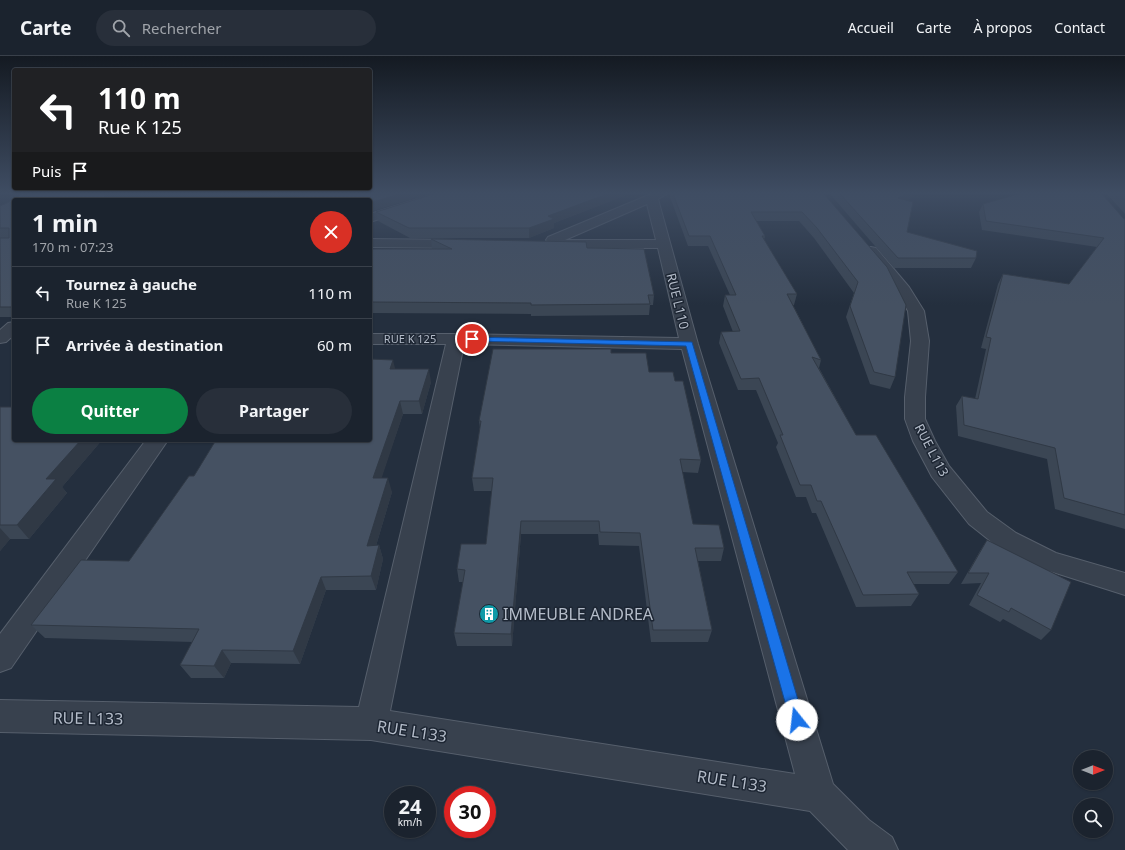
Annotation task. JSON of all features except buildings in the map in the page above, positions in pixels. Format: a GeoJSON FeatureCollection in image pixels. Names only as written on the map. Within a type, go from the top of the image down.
{"type":"FeatureCollection","features":[{"type":"Feature","properties":{"kind":"street"},"geometry":{"type":"LineString","coordinates":[[574,231],[544,244],[664,244]]}},
{"type":"Feature","properties":{"kind":"street","name":"RUE L110"},"geometry":{"type":"LineString","coordinates":[[662,231],[689,344],[819,795]]}},
{"type":"Feature","properties":{"kind":"street","name":"RUE L113"},"geometry":{"type":"LineString","coordinates":[[858,236],[904,290],[916,311],[920,341],[915,397],[915,419],[940,471],[978,518],[1007,540],[1049,561],[1125,584]]}},
{"type":"Feature","properties":{"kind":"street"},"geometry":{"type":"LineString","coordinates":[[372,244],[473,244]]}},
{"type":"Feature","properties":{"kind":"street"},"geometry":{"type":"LineString","coordinates":[[0,340],[12,329]]}},
{"type":"Feature","properties":{"kind":"street","name":"RUE K 125"},"geometry":{"type":"LineString","coordinates":[[372,339],[456,339],[689,344]]}},
{"type":"Feature","properties":{"kind":"street"},"geometry":{"type":"LineString","coordinates":[[371,724],[456,339]]}},
{"type":"Feature","properties":{"kind":"street"},"geometry":{"type":"LineString","coordinates":[[0,340],[12,341]]}},
{"type":"Feature","properties":{"kind":"street"},"geometry":{"type":"LineString","coordinates":[[0,658],[156,442]]}},
{"type":"Feature","properties":{"kind":"street","name":"RUE L133"},"geometry":{"type":"LineString","coordinates":[[0,716],[371,724],[819,795]]}},
{"type":"Feature","properties":{"kind":"street"},"geometry":{"type":"LineString","coordinates":[[819,795],[856,833],[879,850]]}},
{"type":"Feature","properties":{"kind":"place","name":"IMMEUBLE ANDREA"},"geometry":{"type":"Point","coordinates":[489,614]}},
{"type":"Feature","properties":{"kind":"route"},"geometry":{"type":"LineString","coordinates":[[472,339],[689,344],[797,720]]}}]}
